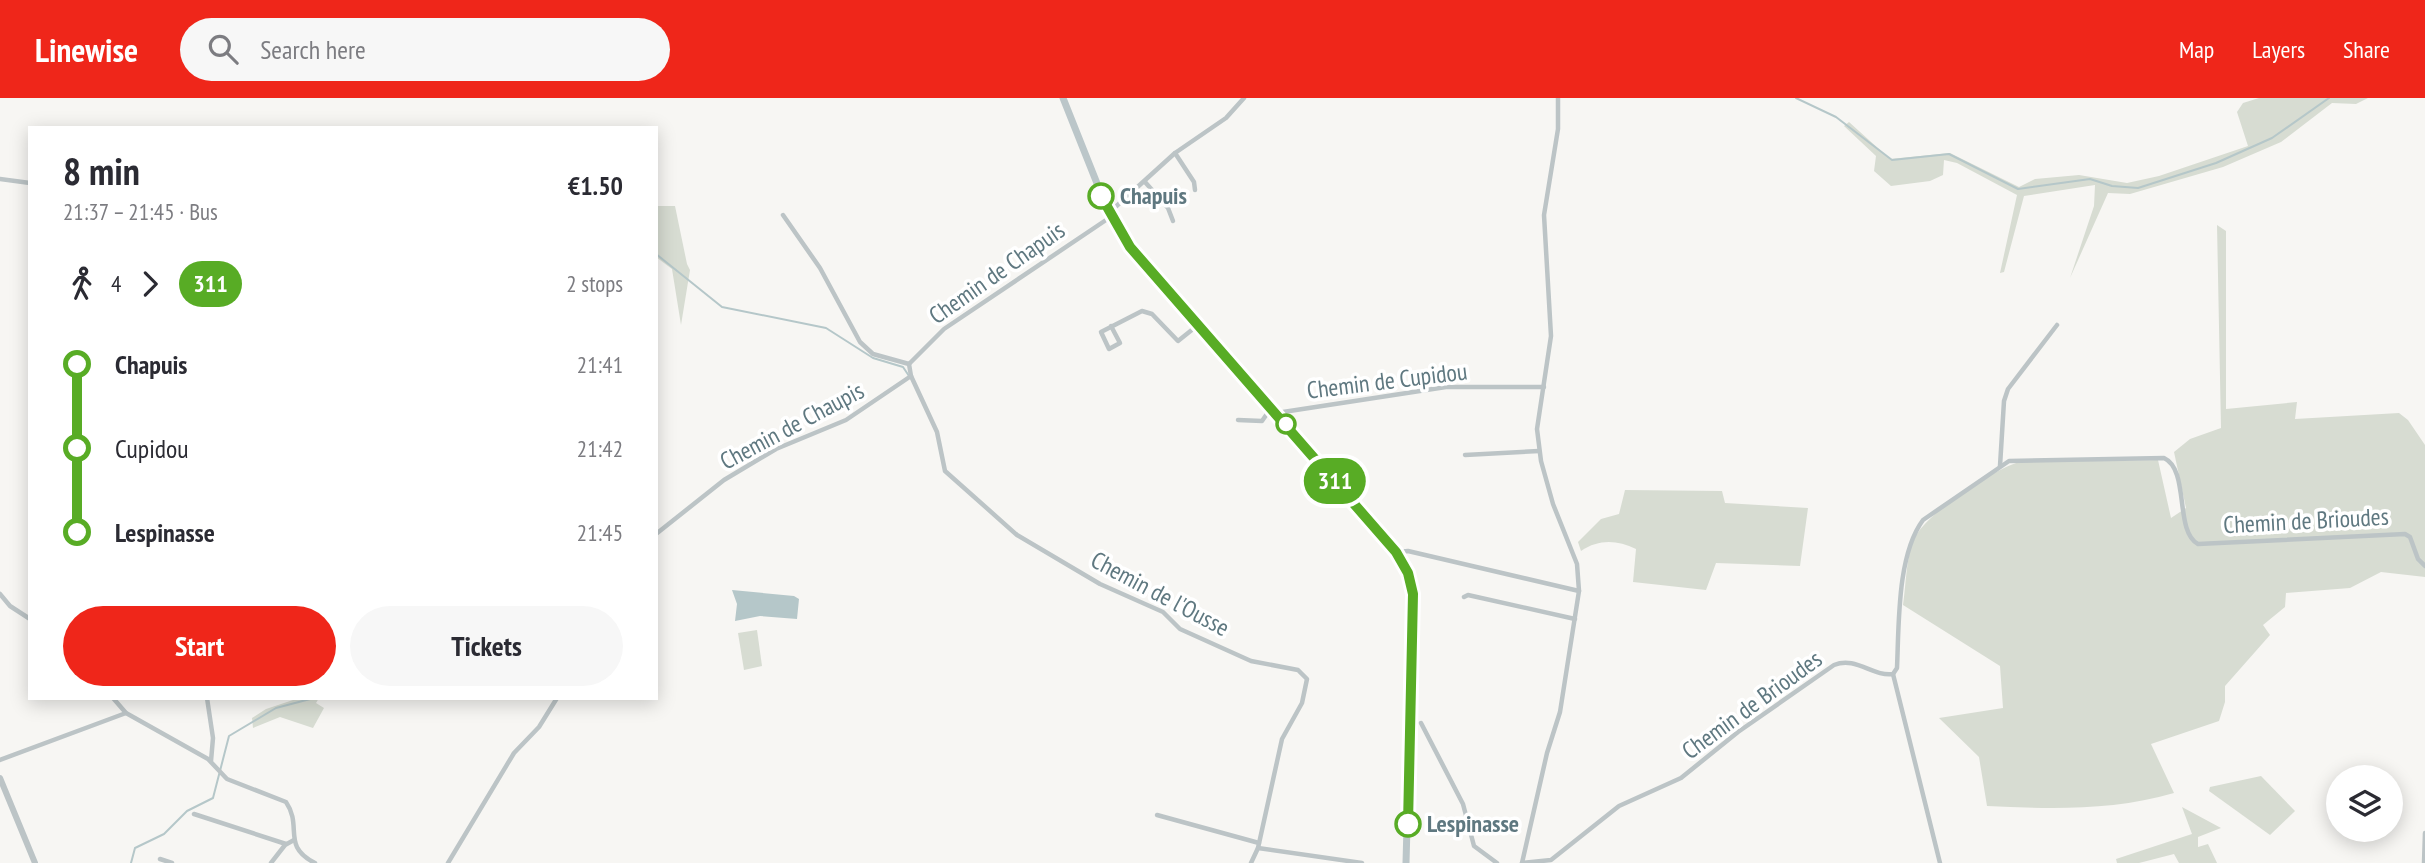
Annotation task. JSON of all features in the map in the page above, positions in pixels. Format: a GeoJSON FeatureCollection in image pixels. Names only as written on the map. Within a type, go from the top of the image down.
{"type":"FeatureCollection","features":[{"type":"Feature","properties":{"kind":"main road"},"geometry":{"type":"LineString","coordinates":[[1063,98],[1110,216],[1130,247],[1396,552],[1408,573],[1413,594],[1406,863]]}},
{"type":"Feature","properties":{"kind":"street","name":"Chemin de Chapuis"},"geometry":{"type":"LineString","coordinates":[[909,364],[944,329],[1110,216],[1111,211],[1175,153],[1226,118],[1244,98]]}},
{"type":"Feature","properties":{"kind":"street"},"geometry":{"type":"LineString","coordinates":[[1522,863],[1547,753],[1560,712],[1579,591],[1577,564],[1553,505],[1539,451],[1537,429],[1551,336],[1544,215],[1558,129],[1558,98]]}},
{"type":"Feature","properties":{"kind":"street"},"geometry":{"type":"LineString","coordinates":[[1175,153],[1194,182],[1195,190]]}},
{"type":"Feature","properties":{"kind":"street"},"geometry":{"type":"LineString","coordinates":[[0,179],[28,183]]}},
{"type":"Feature","properties":{"kind":"street"},"geometry":{"type":"LineString","coordinates":[[1145,182],[1168,208],[1173,221]]}},
{"type":"Feature","properties":{"kind":"street"},"geometry":{"type":"LineString","coordinates":[[783,215],[821,268],[860,342],[873,354],[909,364]]}},
{"type":"Feature","properties":{"kind":"street"},"geometry":{"type":"LineString","coordinates":[[1111,326],[1119,343],[1109,349],[1101,332],[1111,326],[1142,311],[1147,311],[1178,341],[1198,325]]}},
{"type":"Feature","properties":{"kind":"street"},"geometry":{"type":"LineString","coordinates":[[2000,466],[2004,401],[2008,389],[2057,325]]}},
{"type":"Feature","properties":{"kind":"street","name":"Chemin de l'Ousse"},"geometry":{"type":"LineString","coordinates":[[909,364],[911,376],[937,432],[945,471],[1017,535],[1100,584],[1163,612],[1180,629],[1251,661],[1298,670],[1307,679],[1302,703],[1282,739],[1258,845],[1251,863]]}},
{"type":"Feature","properties":{"kind":"street","name":"Chemin de Chaupis"},"geometry":{"type":"LineString","coordinates":[[658,532],[724,480],[776,449],[846,420],[911,376]]}},
{"type":"Feature","properties":{"kind":"street","name":"Chemin de Cupidou"},"geometry":{"type":"LineString","coordinates":[[1278,416],[1283,412],[1446,387],[1544,387]]}},
{"type":"Feature","properties":{"kind":"street"},"geometry":{"type":"LineString","coordinates":[[1238,420],[1262,421],[1271,407]]}},
{"type":"Feature","properties":{"kind":"street"},"geometry":{"type":"LineString","coordinates":[[1465,455],[1539,451]]}},
{"type":"Feature","properties":{"kind":"street","name":"Chemin de Brioudes"},"geometry":{"type":"LineString","coordinates":[[1522,863],[1551,860],[1619,806],[1681,778],[1746,727],[1834,665],[1847,662],[1884,674],[1893,674],[1897,667],[1907,556],[1915,531],[1923,520],[2000,466],[2019,459],[2164,458],[2174,465],[2189,534],[2198,544],[2405,534],[2410,537],[2418,559],[2425,566]]}},
{"type":"Feature","properties":{"kind":"street"},"geometry":{"type":"LineString","coordinates":[[1396,552],[1408,551],[1579,591]]}},
{"type":"Feature","properties":{"kind":"street"},"geometry":{"type":"LineString","coordinates":[[0,594],[10,606],[28,618]]}},
{"type":"Feature","properties":{"kind":"street"},"geometry":{"type":"LineString","coordinates":[[1464,597],[1468,594],[1575,619]]}},
{"type":"Feature","properties":{"kind":"street"},"geometry":{"type":"LineString","coordinates":[[1893,674],[1940,863]]}},
{"type":"Feature","properties":{"kind":"street"},"geometry":{"type":"LineString","coordinates":[[115,700],[126,713],[212,762],[227,779],[286,803],[290,809],[294,840],[301,856],[315,863]]}},
{"type":"Feature","properties":{"kind":"street"},"geometry":{"type":"LineString","coordinates":[[207,700],[213,738],[212,762]]}},
{"type":"Feature","properties":{"kind":"street"},"geometry":{"type":"LineString","coordinates":[[448,863],[514,752],[539,727],[556,700]]}},
{"type":"Feature","properties":{"kind":"street"},"geometry":{"type":"LineString","coordinates":[[0,760],[126,713]]}},
{"type":"Feature","properties":{"kind":"street"},"geometry":{"type":"LineString","coordinates":[[1421,723],[1463,804],[1474,846],[1497,863]]}},
{"type":"Feature","properties":{"kind":"street"},"geometry":{"type":"LineString","coordinates":[[0,778],[35,863]]}},
{"type":"Feature","properties":{"kind":"street"},"geometry":{"type":"LineString","coordinates":[[194,814],[286,844]]}},
{"type":"Feature","properties":{"kind":"street"},"geometry":{"type":"LineString","coordinates":[[1157,816],[1258,845],[1362,863]]}},
{"type":"Feature","properties":{"kind":"street"},"geometry":{"type":"LineString","coordinates":[[2424,863],[2425,833]]}},
{"type":"Feature","properties":{"kind":"street"},"geometry":{"type":"LineString","coordinates":[[271,863],[286,844],[294,840]]}},
{"type":"Feature","properties":{"kind":"street"},"geometry":{"type":"LineString","coordinates":[[160,859],[172,863]]}},
{"type":"Feature","properties":{"kind":"shaded area"},"geometry":{"type":"Polygon","coordinates":[[[2259,98],[2368,98],[2356,104],[2332,103],[2281,142],[2223,167],[2130,194],[2108,193],[2070,278],[2094,206],[2095,185],[2024,196],[2004,272],[2000,273],[2017,195],[1957,163],[1944,160],[1943,175],[1930,181],[1891,186],[1874,171],[1876,156],[1844,126],[1849,122],[1890,159],[1950,153],[2019,187],[2035,179],[2079,175],[2127,183],[2159,176],[2248,146],[2237,112],[2243,103],[2259,98]]]}},
{"type":"Feature","properties":{"kind":"shaded area"},"geometry":{"type":"Polygon","coordinates":[[[658,206],[675,206],[690,270],[681,325],[672,269],[658,258],[658,206]]]}},
{"type":"Feature","properties":{"kind":"shaded area"},"geometry":{"type":"Polygon","coordinates":[[[2217,225],[2226,231],[2226,409],[2297,402],[2295,419],[2399,413],[2408,420],[2425,445],[2425,577],[2381,572],[2350,588],[2286,593],[2285,607],[2263,625],[2270,635],[2225,686],[2225,702],[2219,721],[2151,744],[2174,793],[2104,806],[1987,806],[1979,757],[1939,718],[2003,708],[2000,666],[1903,605],[1913,541],[1930,518],[1960,494],[2019,462],[2158,460],[2171,518],[2186,508],[2174,452],[2190,439],[2221,428],[2217,225]]]}},
{"type":"Feature","properties":{"kind":"shaded area"},"geometry":{"type":"Polygon","coordinates":[[[1625,490],[1722,491],[1725,503],[1808,508],[1800,566],[1716,563],[1706,590],[1633,582],[1636,549],[1608,542],[1595,544],[1581,551],[1578,542],[1601,519],[1619,514],[1625,490]]]}},
{"type":"Feature","properties":{"kind":"shaded area"},"geometry":{"type":"Polygon","coordinates":[[[732,590],[794,596],[799,599],[797,619],[760,616],[735,621],[737,604],[732,590]]]}},
{"type":"Feature","properties":{"kind":"shaded area"},"geometry":{"type":"Polygon","coordinates":[[[757,630],[762,666],[744,670],[738,633],[757,630]]]}},
{"type":"Feature","properties":{"kind":"shaded area"},"geometry":{"type":"Polygon","coordinates":[[[293,700],[318,700],[316,703],[324,708],[313,728],[280,717],[253,728],[252,718],[266,709],[293,700]]]}},
{"type":"Feature","properties":{"kind":"shaded area"},"geometry":{"type":"Polygon","coordinates":[[[2261,776],[2295,811],[2270,835],[2209,791],[2210,787],[2261,776]]]}},
{"type":"Feature","properties":{"kind":"shaded area"},"geometry":{"type":"Polygon","coordinates":[[[2182,807],[2221,828],[2198,837],[2198,847],[2208,844],[2217,863],[2179,863],[2174,854],[2139,863],[2117,863],[2116,859],[2192,834],[2182,807]]]}},
{"type":"Feature","properties":{"kind":"waterway"},"geometry":{"type":"LineString","coordinates":[[1796,98],[1836,117],[1892,160],[1949,154],[2018,189],[2090,179],[2112,186],[2138,188],[2216,163],[2272,138],[2329,98]]}},
{"type":"Feature","properties":{"kind":"waterway"},"geometry":{"type":"LineString","coordinates":[[658,256],[722,307],[826,328],[873,358],[903,367],[909,376]]}},
{"type":"Feature","properties":{"kind":"waterway"},"geometry":{"type":"LineString","coordinates":[[131,863],[135,848],[164,834],[187,811],[213,798],[229,736],[276,708],[306,700]]}},
{"type":"Feature","properties":{"kind":"bus line","name":"311"},"geometry":{"type":"LineString","coordinates":[[1101,196],[1118,231],[1130,247],[1396,552],[1408,573],[1413,594],[1408,824]]}},
{"type":"Feature","properties":{"kind":"place","name":"Chapuis"},"geometry":{"type":"Point","coordinates":[1101,196]}},
{"type":"Feature","properties":{"kind":"place","name":"Lespinasse"},"geometry":{"type":"Point","coordinates":[1408,824]}}]}
